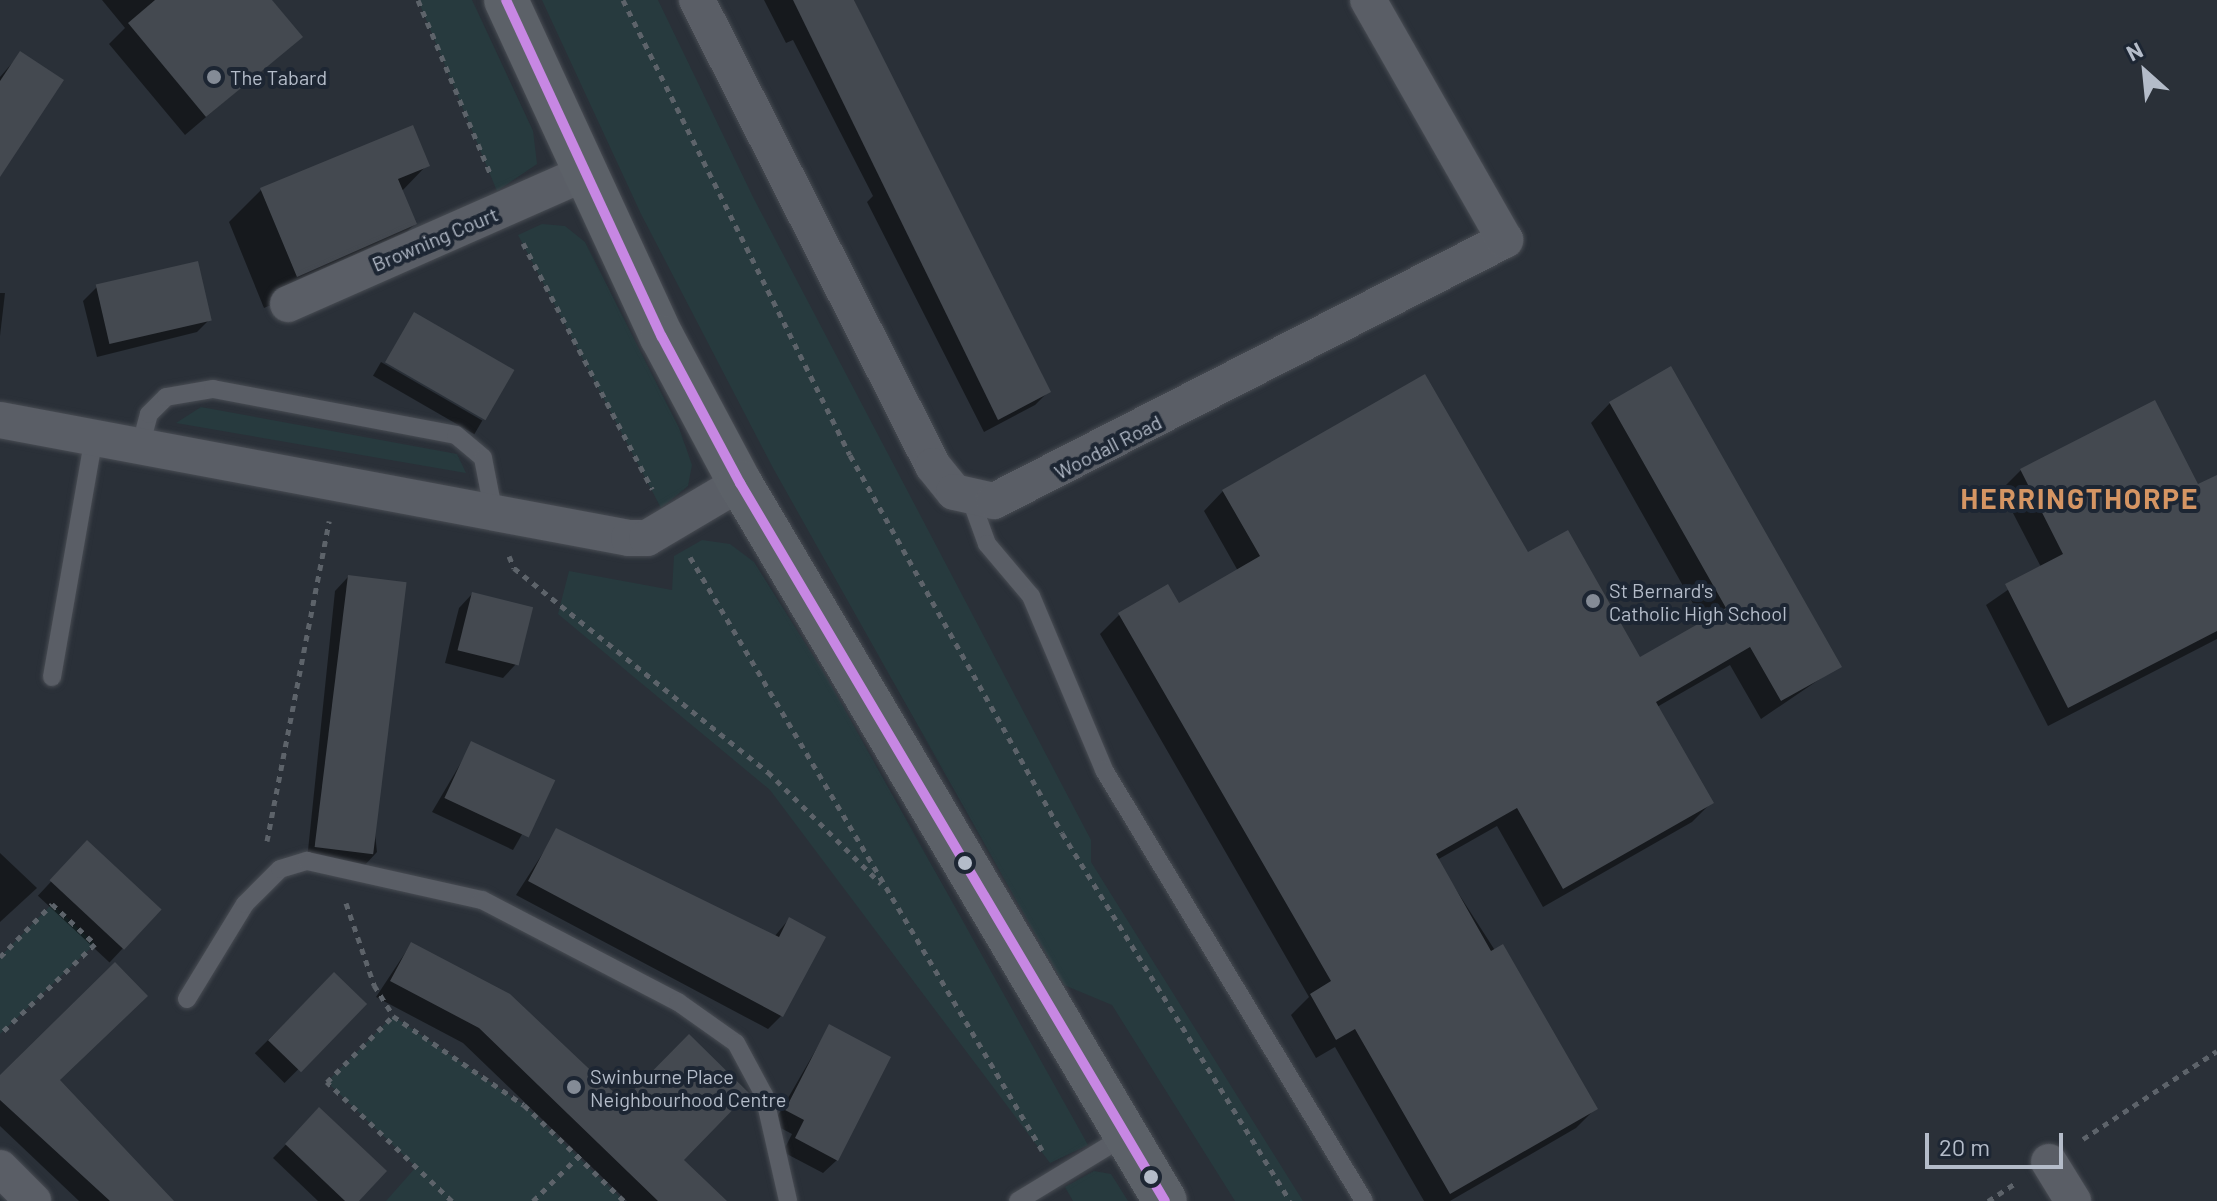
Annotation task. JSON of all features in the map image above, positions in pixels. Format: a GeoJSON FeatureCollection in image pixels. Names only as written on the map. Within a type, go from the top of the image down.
{"type":"FeatureCollection","features":[{"type":"Feature","properties":{"kind":"main road"},"geometry":{"type":"LineString","coordinates":[[506,0],[583,174],[740,483],[1165,1201]]}},
{"type":"Feature","properties":{"kind":"street"},"geometry":{"type":"LineString","coordinates":[[697,0],[933,466],[971,500]]}},
{"type":"Feature","properties":{"kind":"street","name":"Woodall Road"},"geometry":{"type":"LineString","coordinates":[[971,500],[1029,488],[1505,240],[1368,0]]}},
{"type":"Feature","properties":{"kind":"street","name":"Browning Court"},"geometry":{"type":"LineString","coordinates":[[288,304],[583,174]]}},
{"type":"Feature","properties":{"kind":"street"},"geometry":{"type":"LineString","coordinates":[[0,420],[139,451],[629,538],[671,525],[740,483]]}},
{"type":"Feature","properties":{"kind":"street"},"geometry":{"type":"LineString","coordinates":[[2049,1162],[2073,1201]]}},
{"type":"Feature","properties":{"kind":"street"},"geometry":{"type":"LineString","coordinates":[[0,1168],[33,1201]]}},
{"type":"Feature","properties":{"kind":"lane"},"geometry":{"type":"LineString","coordinates":[[139,451],[149,414],[166,397],[213,389],[456,435],[483,458],[494,514]]}},
{"type":"Feature","properties":{"kind":"lane"},"geometry":{"type":"LineString","coordinates":[[52,677],[93,441]]}},
{"type":"Feature","properties":{"kind":"lane"},"geometry":{"type":"LineString","coordinates":[[971,500],[987,544],[1031,596],[1104,770],[1364,1201]]}},
{"type":"Feature","properties":{"kind":"lane"},"geometry":{"type":"LineString","coordinates":[[187,999],[259,886],[307,861],[482,900],[549,930],[736,1043],[764,1095],[788,1201]]}},
{"type":"Feature","properties":{"kind":"lane"},"geometry":{"type":"LineString","coordinates":[[1018,1201],[1125,1136]]}},
{"type":"Feature","properties":{"kind":"path"},"geometry":{"type":"LineString","coordinates":[[418,0],[505,209],[671,525],[1058,1177]]}},
{"type":"Feature","properties":{"kind":"path"},"geometry":{"type":"LineString","coordinates":[[623,0],[850,455],[1062,833],[1290,1201]]}},
{"type":"Feature","properties":{"kind":"path"},"geometry":{"type":"LineString","coordinates":[[259,886],[335,486]]}},
{"type":"Feature","properties":{"kind":"path"},"geometry":{"type":"LineString","coordinates":[[494,514],[514,568],[768,772],[888,891]]}},
{"type":"Feature","properties":{"kind":"path"},"geometry":{"type":"LineString","coordinates":[[339,867],[374,985],[393,1016],[524,1105],[580,1155],[624,1201]]}},
{"type":"Feature","properties":{"kind":"path"},"geometry":{"type":"LineString","coordinates":[[0,957],[52,904],[95,944],[0,1034]]}},
{"type":"Feature","properties":{"kind":"path"},"geometry":{"type":"LineString","coordinates":[[393,1016],[327,1082],[452,1201]]}},
{"type":"Feature","properties":{"kind":"path"},"geometry":{"type":"LineString","coordinates":[[2049,1162],[2217,1051]]}},
{"type":"Feature","properties":{"kind":"path"},"geometry":{"type":"LineString","coordinates":[[533,1201],[580,1155]]}},
{"type":"Feature","properties":{"kind":"green space"},"geometry":{"type":"Polygon","coordinates":[[[418,0],[472,0],[533,131],[537,164],[497,191],[418,0]]]}},
{"type":"Feature","properties":{"kind":"green space"},"geometry":{"type":"Polygon","coordinates":[[[542,0],[658,0],[753,197],[1091,840],[1091,862],[1303,1201],[1235,1201],[1112,1005],[1064,985],[773,468],[641,214],[542,0]]]}},
{"type":"Feature","properties":{"kind":"green space"},"geometry":{"type":"Polygon","coordinates":[[[542,224],[565,226],[585,242],[679,428],[692,465],[688,486],[661,508],[518,235],[542,224]]]}},
{"type":"Feature","properties":{"kind":"green space"},"geometry":{"type":"Polygon","coordinates":[[[201,407],[457,454],[466,473],[176,423],[201,407]]]}},
{"type":"Feature","properties":{"kind":"green space"},"geometry":{"type":"Polygon","coordinates":[[[702,540],[730,544],[754,562],[827,678],[1088,1145],[1050,1163],[770,790],[558,614],[569,571],[672,590],[674,556],[702,540]]]}},
{"type":"Feature","properties":{"kind":"green space"},"geometry":{"type":"Polygon","coordinates":[[[52,904],[95,944],[0,1034],[0,957],[52,904]]]}},
{"type":"Feature","properties":{"kind":"green space"},"geometry":{"type":"Polygon","coordinates":[[[393,1016],[524,1105],[624,1201],[386,1201],[416,1167],[327,1082],[393,1016]]]}},
{"type":"Feature","properties":{"kind":"green space"},"geometry":{"type":"Polygon","coordinates":[[[1094,1171],[1111,1174],[1128,1201],[1073,1201],[1065,1187],[1094,1171]]]}},
{"type":"Feature","properties":{"kind":"building","name":"The Tabard"},"geometry":{"type":"Polygon","coordinates":[[[155,0],[272,0],[303,37],[206,117],[128,23],[155,0]]]}},
{"type":"Feature","properties":{"kind":"building"},"geometry":{"type":"Polygon","coordinates":[[[793,0],[854,0],[1051,392],[998,420],[793,0]]]}},
{"type":"Feature","properties":{"kind":"building"},"geometry":{"type":"Polygon","coordinates":[[[20,51],[64,80],[0,177],[0,81],[20,51]]]}},
{"type":"Feature","properties":{"kind":"building"},"geometry":{"type":"Polygon","coordinates":[[[413,125],[430,166],[398,179],[417,224],[297,277],[260,188],[413,125]]]}},
{"type":"Feature","properties":{"kind":"building"},"geometry":{"type":"Polygon","coordinates":[[[198,261],[212,320],[109,344],[96,285],[198,261]]]}},
{"type":"Feature","properties":{"kind":"building"},"geometry":{"type":"Polygon","coordinates":[[[414,312],[514,370],[485,420],[385,362],[414,312]]]}},
{"type":"Feature","properties":{"kind":"building"},"geometry":{"type":"Polygon","coordinates":[[[1671,366],[1842,667],[1781,701],[1750,647],[1656,702],[1714,803],[1563,889],[1517,808],[1436,854],[1491,951],[1503,944],[1598,1109],[1450,1194],[1355,1029],[1336,1040],[1310,994],[1331,981],[1118,613],[1168,584],[1179,603],[1260,556],[1222,490],[1425,374],[1528,552],[1568,530],[1640,657],[1726,608],[1609,402],[1671,366]]]}},
{"type":"Feature","properties":{"kind":"building"},"geometry":{"type":"Polygon","coordinates":[[[2155,400],[2198,484],[2217,475],[2217,631],[2068,708],[2005,584],[2063,554],[2020,469],[2155,400]]]}},
{"type":"Feature","properties":{"kind":"building"},"geometry":{"type":"Polygon","coordinates":[[[348,575],[407,582],[373,854],[315,847],[348,575]]]}},
{"type":"Feature","properties":{"kind":"building"},"geometry":{"type":"Polygon","coordinates":[[[472,592],[533,607],[519,665],[457,650],[472,592]]]}},
{"type":"Feature","properties":{"kind":"building"},"geometry":{"type":"Polygon","coordinates":[[[471,741],[555,780],[529,837],[444,798],[471,741]]]}},
{"type":"Feature","properties":{"kind":"building"},"geometry":{"type":"Polygon","coordinates":[[[556,828],[779,937],[789,917],[826,937],[783,1017],[528,881],[556,828]]]}},
{"type":"Feature","properties":{"kind":"building"},"geometry":{"type":"Polygon","coordinates":[[[87,840],[162,910],[124,950],[49,880],[87,840]]]}},
{"type":"Feature","properties":{"kind":"building"},"geometry":{"type":"Polygon","coordinates":[[[411,942],[510,994],[623,1101],[689,1034],[749,1093],[684,1160],[727,1201],[658,1201],[479,1028],[390,981],[411,942]]]}},
{"type":"Feature","properties":{"kind":"building"},"geometry":{"type":"Polygon","coordinates":[[[115,962],[148,996],[60,1080],[174,1201],[110,1201],[0,1100],[0,1075],[115,962]]]}},
{"type":"Feature","properties":{"kind":"building"},"geometry":{"type":"Polygon","coordinates":[[[334,972],[367,1004],[301,1072],[268,1040],[334,972]]]}},
{"type":"Feature","properties":{"kind":"building"},"geometry":{"type":"Polygon","coordinates":[[[829,1024],[891,1057],[838,1161],[795,1138],[804,1120],[785,1110],[829,1024]]]}},
{"type":"Feature","properties":{"kind":"building"},"geometry":{"type":"Polygon","coordinates":[[[319,1107],[387,1171],[359,1201],[345,1201],[285,1144],[319,1107]]]}},
{"type":"Feature","properties":{"kind":"transit line"},"geometry":{"type":"LineString","coordinates":[[506,0],[662,337],[740,483],[1165,1201]]}},
{"type":"Feature","properties":{"kind":"place","name":"The Tabard"},"geometry":{"type":"Point","coordinates":[214,77]}},
{"type":"Feature","properties":{"kind":"place","name":"St Bernard's Catholic High School"},"geometry":{"type":"Point","coordinates":[1593,601]}},
{"type":"Feature","properties":{"kind":"place","name":"Swinburne Place Neighbourhood Centre"},"geometry":{"type":"Point","coordinates":[574,1087]}},
{"type":"Feature","properties":{"kind":"district","name":"HERRINGTHORPE"},"geometry":{"type":"Point","coordinates":[2080,498]}}]}
